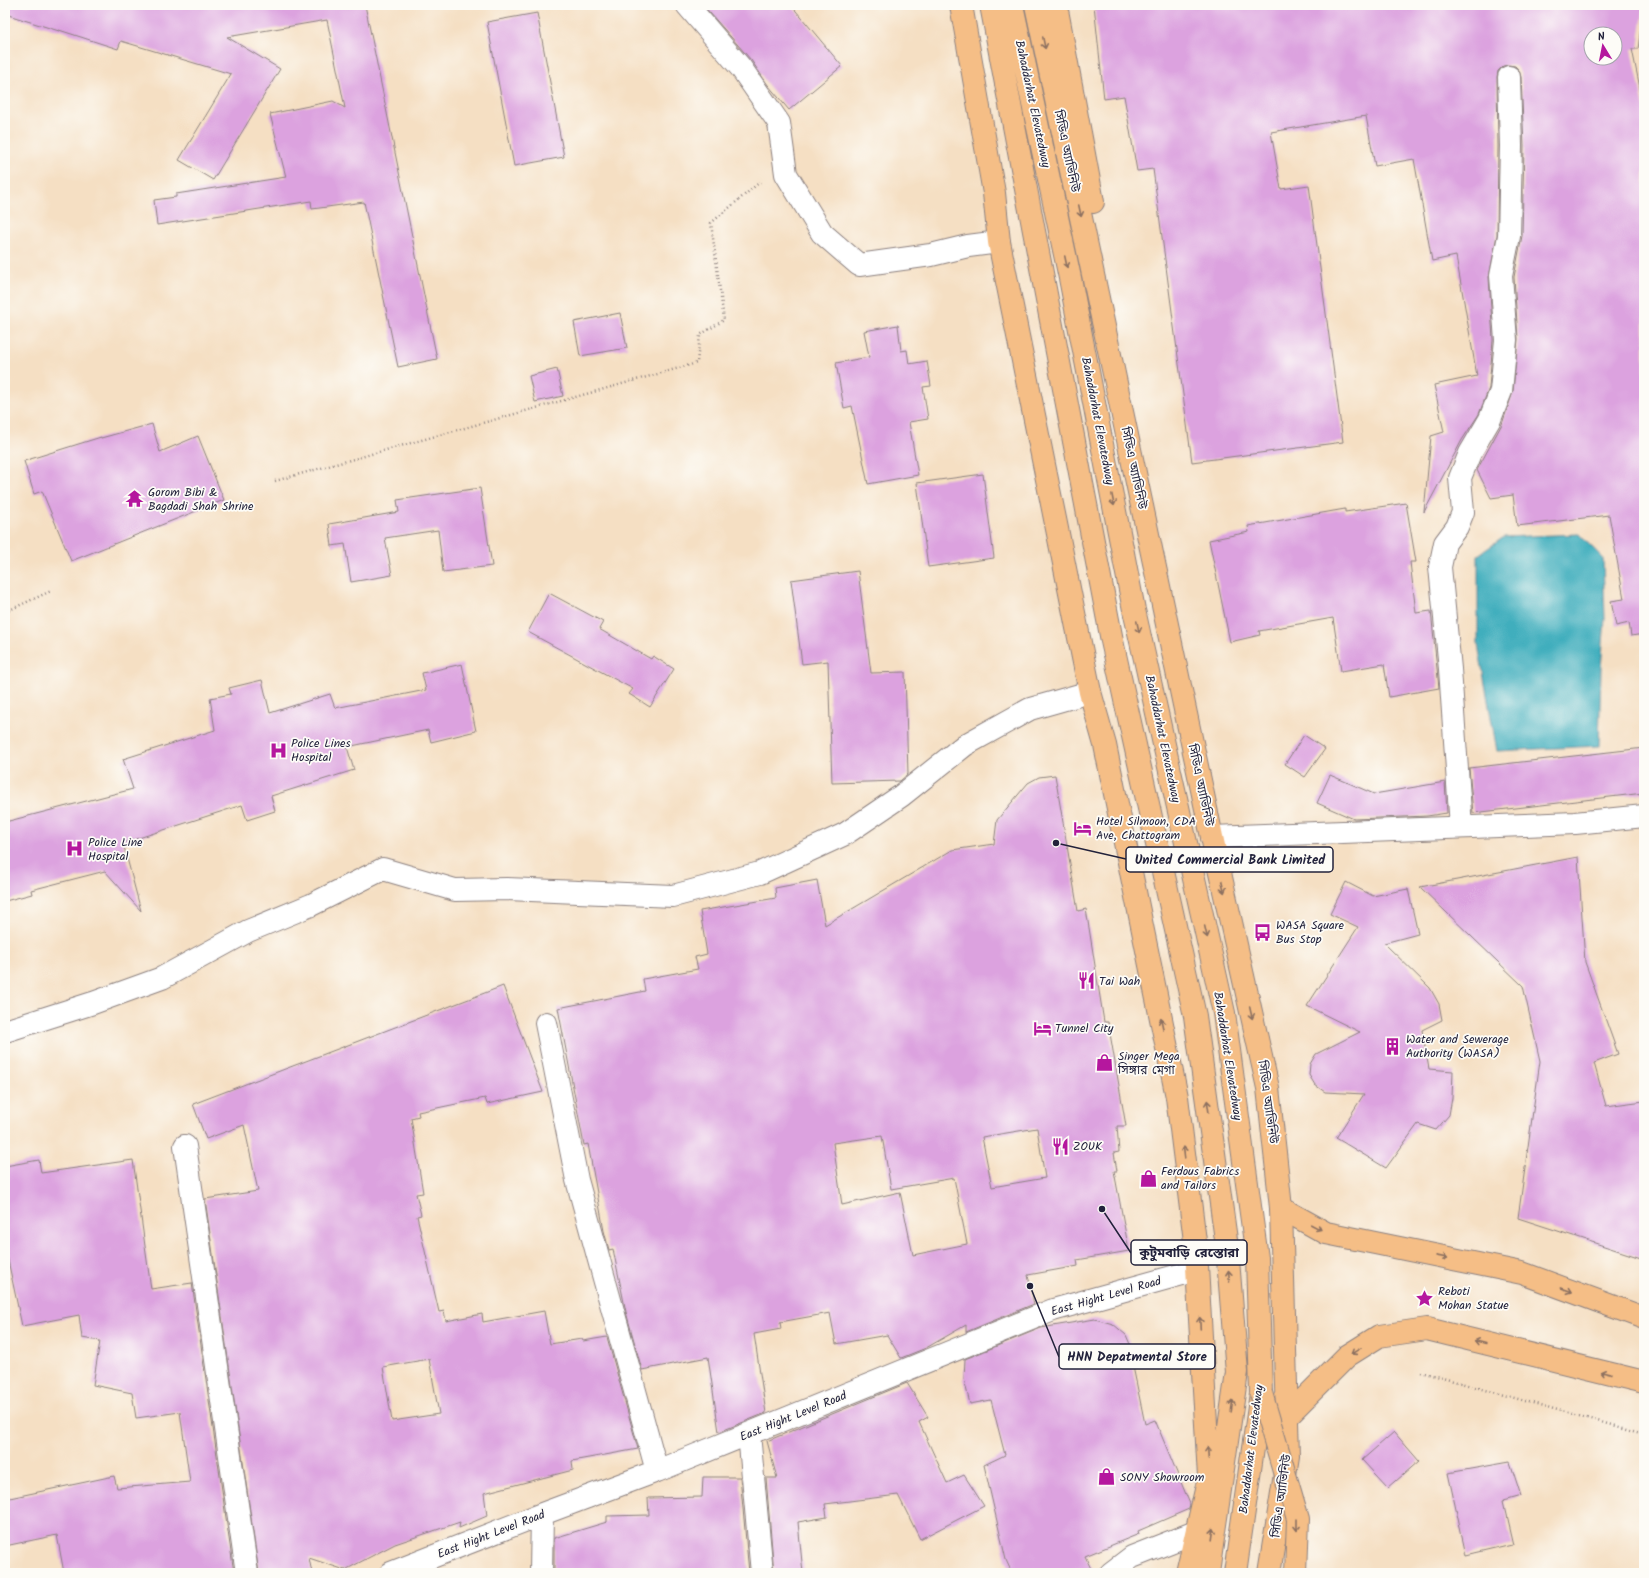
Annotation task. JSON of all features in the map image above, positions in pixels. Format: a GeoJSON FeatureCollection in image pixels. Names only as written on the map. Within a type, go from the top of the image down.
{"type":"FeatureCollection","features":[{"type":"Feature","properties":{"kind":"main road"},"geometry":{"type":"LineString","coordinates":[[961,5],[994,193],[999,242],[1090,692],[1105,745],[1177,1097],[1197,1270],[1209,1477],[1198,1531],[1187,1573]]}},
{"type":"Feature","properties":{"kind":"main road","name":"Bahaddarhat Elevatedway"},"geometry":{"type":"LineString","coordinates":[[991,5],[1112,641],[1196,1024],[1227,1248],[1237,1372],[1208,1573]]}},
{"type":"Feature","properties":{"kind":"main road","name":"Bahaddarhat Elevatedway"},"geometry":{"type":"LineString","coordinates":[[1012,5],[1070,278],[1134,610],[1224,1013],[1257,1258],[1261,1393],[1235,1573]]}},
{"type":"Feature","properties":{"kind":"main road","name":"সিডিএ অ্যাভিনিউ"},"geometry":{"type":"LineString","coordinates":[[1036,5],[1212,838],[1268,1088],[1281,1208],[1288,1456],[1269,1573]]}},
{"type":"Feature","properties":{"kind":"main road"},"geometry":{"type":"LineString","coordinates":[[1056,5],[1196,761],[1196,890]]}},
{"type":"Feature","properties":{"kind":"main road"},"geometry":{"type":"LineString","coordinates":[[1281,1208],[1326,1232],[1522,1273],[1644,1318]]}},
{"type":"Feature","properties":{"kind":"main road"},"geometry":{"type":"LineString","coordinates":[[1287,1416],[1347,1356],[1379,1336],[1427,1329],[1644,1382]]}},
{"type":"Feature","properties":{"kind":"main road"},"geometry":{"type":"LineString","coordinates":[[1261,1393],[1298,1519],[1296,1573]]}},
{"type":"Feature","properties":{"kind":"street"},"geometry":{"type":"LineString","coordinates":[[687,5],[741,68],[779,123],[786,174],[822,232],[859,265],[931,255],[968,246],[999,242]]}},
{"type":"Feature","properties":{"kind":"street"},"geometry":{"type":"LineString","coordinates":[[1461,827],[1450,669],[1440,567],[1445,543],[1457,527],[1463,512],[1460,478],[1470,454],[1490,419],[1500,390],[1506,340],[1501,276],[1509,236],[1511,146],[1509,78]]}},
{"type":"Feature","properties":{"kind":"street"},"geometry":{"type":"LineString","coordinates":[[5,1031],[93,1003],[162,978],[248,931],[311,905],[383,869],[455,890],[507,889],[673,896],[760,872],[845,834],[901,796],[965,745],[1030,709],[1090,692]]}},
{"type":"Feature","properties":{"kind":"street"},"geometry":{"type":"LineString","coordinates":[[1212,838],[1575,823],[1644,816]]}},
{"type":"Feature","properties":{"kind":"street"},"geometry":{"type":"LineString","coordinates":[[546,1023],[577,1180],[657,1472]]}},
{"type":"Feature","properties":{"kind":"street"},"geometry":{"type":"LineString","coordinates":[[185,1146],[247,1573]]}},
{"type":"Feature","properties":{"kind":"street","name":"East Hight Level Road"},"geometry":{"type":"LineString","coordinates":[[391,1573],[542,1514],[657,1472],[1053,1310],[1197,1270]]}},
{"type":"Feature","properties":{"kind":"street"},"geometry":{"type":"LineString","coordinates":[[749,1434],[762,1573]]}},
{"type":"Feature","properties":{"kind":"street"},"geometry":{"type":"LineString","coordinates":[[541,1573],[542,1514]]}},
{"type":"Feature","properties":{"kind":"street"},"geometry":{"type":"LineString","coordinates":[[1111,1573],[1132,1557],[1198,1531]]}},
{"type":"Feature","properties":{"kind":"path"},"geometry":{"type":"LineString","coordinates":[[275,481],[697,363],[700,335],[724,320],[711,223],[784,162]]}},
{"type":"Feature","properties":{"kind":"path"},"geometry":{"type":"LineString","coordinates":[[5,612],[51,591]]}},
{"type":"Feature","properties":{"kind":"path"},"geometry":{"type":"LineString","coordinates":[[1421,1372],[1644,1434]]}},
{"type":"Feature","properties":{"kind":"water"},"geometry":{"type":"Polygon","coordinates":[[[1579,534],[1603,558],[1605,619],[1601,668],[1599,746],[1497,751],[1478,645],[1478,555],[1504,537],[1579,534]]]}},
{"type":"Feature","properties":{"kind":"building"},"geometry":{"type":"Polygon","coordinates":[[[5,5],[365,5],[437,359],[398,367],[364,202],[312,209],[311,201],[157,225],[154,200],[176,197],[176,194],[286,177],[270,114],[333,101],[345,108],[327,20],[227,37],[280,69],[213,180],[179,160],[231,74],[121,41],[118,49],[59,31],[5,14],[5,5]]]}},
{"type":"Feature","properties":{"kind":"building"},"geometry":{"type":"Polygon","coordinates":[[[703,5],[791,5],[842,66],[789,110],[768,85],[751,60],[703,5]]]}},
{"type":"Feature","properties":{"kind":"building"},"geometry":{"type":"Polygon","coordinates":[[[1094,5],[1644,5],[1638,49],[1632,49],[1644,108],[1644,634],[1631,636],[1629,623],[1616,626],[1611,601],[1624,599],[1609,515],[1517,526],[1513,495],[1491,498],[1477,470],[1502,424],[1513,392],[1518,339],[1514,277],[1522,236],[1524,146],[1521,77],[1519,70],[1515,66],[1503,66],[1498,71],[1497,77],[1497,235],[1489,277],[1493,340],[1489,388],[1479,414],[1462,440],[1424,512],[1431,436],[1444,432],[1434,385],[1477,376],[1456,256],[1432,261],[1414,159],[1375,166],[1366,116],[1271,132],[1281,189],[1309,185],[1343,442],[1192,462],[1153,169],[1137,171],[1124,96],[1104,99],[1094,5]]]}},
{"type":"Feature","properties":{"kind":"building"},"geometry":{"type":"Polygon","coordinates":[[[537,13],[564,157],[514,166],[487,22],[537,13]]]}},
{"type":"Feature","properties":{"kind":"building"},"geometry":{"type":"Polygon","coordinates":[[[620,313],[627,348],[580,356],[574,322],[620,313]]]}},
{"type":"Feature","properties":{"kind":"building"},"geometry":{"type":"Polygon","coordinates":[[[898,325],[901,351],[907,350],[909,364],[927,361],[931,386],[923,387],[928,419],[909,422],[918,475],[868,484],[852,406],[844,408],[836,363],[869,357],[864,331],[898,325]]]}},
{"type":"Feature","properties":{"kind":"building"},"geometry":{"type":"Polygon","coordinates":[[[557,369],[563,396],[535,402],[529,376],[557,369]]]}},
{"type":"Feature","properties":{"kind":"building","name":"Gorom Bibi & Bagdadi Shah Shrine"},"geometry":{"type":"Polygon","coordinates":[[[152,424],[160,452],[198,436],[224,500],[71,561],[42,491],[34,494],[24,461],[101,437],[152,424]]]}},
{"type":"Feature","properties":{"kind":"building"},"geometry":{"type":"Polygon","coordinates":[[[983,474],[994,558],[928,567],[917,483],[983,474]]]}},
{"type":"Feature","properties":{"kind":"building"},"geometry":{"type":"Polygon","coordinates":[[[480,488],[492,566],[443,572],[438,530],[385,538],[392,575],[351,582],[345,544],[332,546],[329,524],[399,512],[397,500],[480,488]]]}},
{"type":"Feature","properties":{"kind":"building"},"geometry":{"type":"Polygon","coordinates":[[[1406,503],[1416,562],[1410,562],[1416,613],[1431,611],[1439,688],[1389,697],[1384,664],[1341,671],[1333,618],[1259,631],[1260,635],[1230,642],[1209,540],[1249,532],[1248,526],[1345,509],[1345,512],[1406,503]]]}},
{"type":"Feature","properties":{"kind":"building"},"geometry":{"type":"Polygon","coordinates":[[[858,571],[871,673],[905,672],[908,774],[900,781],[832,783],[828,661],[802,664],[791,580],[858,571]]]}},
{"type":"Feature","properties":{"kind":"building"},"geometry":{"type":"Polygon","coordinates":[[[549,593],[603,622],[599,629],[651,659],[653,656],[674,669],[650,707],[629,694],[633,689],[528,632],[549,593]]]}},
{"type":"Feature","properties":{"kind":"building"},"geometry":{"type":"Polygon","coordinates":[[[462,664],[476,731],[431,742],[428,730],[347,747],[354,770],[271,796],[275,811],[247,820],[242,805],[123,843],[141,911],[105,871],[31,890],[32,894],[5,901],[5,822],[133,789],[123,759],[215,730],[210,698],[231,694],[229,688],[262,680],[270,713],[330,694],[335,708],[426,690],[422,673],[462,664]]]}},
{"type":"Feature","properties":{"kind":"building"},"geometry":{"type":"Polygon","coordinates":[[[1304,735],[1325,749],[1305,777],[1285,764],[1304,735]]]}},
{"type":"Feature","properties":{"kind":"building"},"geometry":{"type":"Polygon","coordinates":[[[1644,748],[1644,793],[1473,813],[1469,768],[1644,748]]]}},
{"type":"Feature","properties":{"kind":"building"},"geometry":{"type":"Polygon","coordinates":[[[1055,775],[1078,911],[1086,909],[1104,1022],[1108,1022],[1126,1126],[1117,1126],[1119,1152],[1114,1153],[1117,1171],[1114,1171],[1129,1251],[1077,1260],[1078,1266],[1028,1275],[1034,1304],[966,1332],[966,1325],[926,1348],[901,1358],[887,1335],[836,1344],[830,1313],[780,1322],[781,1329],[754,1334],[766,1413],[719,1432],[708,1357],[642,1370],[626,1312],[613,1249],[609,1250],[604,1231],[588,1144],[584,1145],[558,1008],[645,991],[643,979],[698,969],[695,957],[707,954],[700,911],[776,898],[775,888],[817,880],[825,925],[952,850],[994,844],[997,820],[1028,783],[1039,777],[1055,775]],[[1037,1128],[982,1137],[992,1187],[1045,1178],[1037,1128]],[[882,1136],[833,1143],[842,1205],[900,1192],[913,1255],[967,1244],[954,1178],[891,1189],[882,1136]]]}},
{"type":"Feature","properties":{"kind":"building"},"geometry":{"type":"Polygon","coordinates":[[[1330,775],[1374,794],[1445,782],[1447,813],[1427,816],[1354,819],[1317,803],[1330,775]]]}},
{"type":"Feature","properties":{"kind":"building"},"geometry":{"type":"Polygon","coordinates":[[[1578,857],[1585,962],[1618,1054],[1594,1063],[1606,1106],[1644,1101],[1644,1259],[1518,1218],[1540,1061],[1523,986],[1420,887],[1578,857]]]}},
{"type":"Feature","properties":{"kind":"building","name":"Water and Sewerage Authority (WASA)"},"geometry":{"type":"Polygon","coordinates":[[[1346,882],[1373,896],[1408,889],[1418,934],[1384,943],[1430,988],[1439,1004],[1442,1020],[1422,1030],[1429,1069],[1453,1071],[1452,1098],[1449,1115],[1436,1130],[1418,1124],[1386,1168],[1336,1138],[1364,1094],[1325,1092],[1315,1085],[1309,1075],[1310,1064],[1316,1054],[1360,1032],[1307,1006],[1358,927],[1330,914],[1346,882]]]}},
{"type":"Feature","properties":{"kind":"building"},"geometry":{"type":"Polygon","coordinates":[[[503,986],[543,1092],[487,1104],[485,1098],[418,1112],[419,1116],[411,1118],[423,1193],[416,1194],[421,1215],[417,1216],[439,1312],[444,1311],[446,1321],[482,1314],[483,1322],[544,1311],[550,1344],[607,1337],[638,1449],[572,1461],[573,1470],[484,1493],[487,1516],[459,1528],[460,1522],[395,1544],[345,1570],[309,1558],[312,1573],[259,1573],[205,1199],[258,1191],[244,1125],[206,1139],[193,1104],[503,986]],[[429,1359],[383,1367],[392,1421],[439,1414],[429,1359]]]}},
{"type":"Feature","properties":{"kind":"building"},"geometry":{"type":"Polygon","coordinates":[[[39,1160],[41,1173],[133,1160],[151,1289],[192,1283],[234,1573],[64,1573],[57,1535],[5,1546],[5,1499],[114,1476],[117,1488],[190,1482],[180,1412],[136,1418],[132,1393],[93,1385],[100,1341],[82,1338],[79,1315],[22,1326],[5,1246],[5,1166],[39,1160]]]}},
{"type":"Feature","properties":{"kind":"building"},"geometry":{"type":"Polygon","coordinates":[[[1095,1319],[1113,1324],[1126,1335],[1133,1351],[1130,1352],[1145,1424],[1155,1420],[1190,1504],[1189,1509],[1138,1531],[1139,1534],[1085,1556],[1093,1573],[1012,1573],[1006,1560],[984,1465],[1005,1455],[991,1400],[970,1404],[964,1379],[965,1359],[1041,1328],[1095,1319]]]}},
{"type":"Feature","properties":{"kind":"building"},"geometry":{"type":"Polygon","coordinates":[[[907,1383],[928,1417],[919,1422],[947,1483],[964,1475],[984,1506],[920,1539],[898,1495],[825,1504],[827,1517],[798,1522],[803,1573],[774,1573],[766,1478],[777,1478],[767,1441],[907,1383]]]}},
{"type":"Feature","properties":{"kind":"building"},"geometry":{"type":"Polygon","coordinates":[[[1394,1432],[1419,1461],[1388,1488],[1362,1460],[1394,1432]]]}},
{"type":"Feature","properties":{"kind":"building"},"geometry":{"type":"Polygon","coordinates":[[[1510,1462],[1521,1496],[1503,1501],[1513,1544],[1466,1555],[1448,1473],[1510,1462]]]}},
{"type":"Feature","properties":{"kind":"building"},"geometry":{"type":"Polygon","coordinates":[[[703,1477],[740,1477],[749,1573],[554,1573],[554,1538],[607,1522],[607,1516],[649,1515],[648,1498],[702,1497],[703,1477]]]}},
{"type":"Feature","properties":{"kind":"place","name":"Gorom Bibi & Bagdadi Shah Shrine"},"geometry":{"type":"Point","coordinates":[135,499]}},
{"type":"Feature","properties":{"kind":"place","name":"Police Lines Hospital"},"geometry":{"type":"Point","coordinates":[278,750]}},
{"type":"Feature","properties":{"kind":"place","name":"Hotel Silmoon, CDA Ave, Chattogram"},"geometry":{"type":"Point","coordinates":[1083,828]}},
{"type":"Feature","properties":{"kind":"place","name":"United Commercial Bank Limited"},"geometry":{"type":"Point","coordinates":[1056,843]}},
{"type":"Feature","properties":{"kind":"place","name":"Police Line Hospital"},"geometry":{"type":"Point","coordinates":[75,849]}},
{"type":"Feature","properties":{"kind":"place","name":"WASA Square Bus Stop"},"geometry":{"type":"Point","coordinates":[1263,932]}},
{"type":"Feature","properties":{"kind":"place","name":"Tai Wah"},"geometry":{"type":"Point","coordinates":[1086,981]}},
{"type":"Feature","properties":{"kind":"place","name":"Tunnel City"},"geometry":{"type":"Point","coordinates":[1042,1028]}},
{"type":"Feature","properties":{"kind":"place","name":"Water and Sewerage Authority (WASA)"},"geometry":{"type":"Point","coordinates":[1393,1046]}},
{"type":"Feature","properties":{"kind":"place","name":"Singer Mega সিঙ্গার মেগা"},"geometry":{"type":"Point","coordinates":[1105,1063]}},
{"type":"Feature","properties":{"kind":"place","name":"ZOUK"},"geometry":{"type":"Point","coordinates":[1060,1146]}},
{"type":"Feature","properties":{"kind":"place","name":"Ferdous Fabrics and Tailors"},"geometry":{"type":"Point","coordinates":[1148,1178]}},
{"type":"Feature","properties":{"kind":"place","name":"কুটুমবাড়ি রেস্তোরা"},"geometry":{"type":"Point","coordinates":[1102,1209]}},
{"type":"Feature","properties":{"kind":"place","name":"HNN Depatmental Store"},"geometry":{"type":"Point","coordinates":[1030,1286]}},
{"type":"Feature","properties":{"kind":"place","name":"Reboti Mohan Statue"},"geometry":{"type":"Point","coordinates":[1425,1298]}},
{"type":"Feature","properties":{"kind":"place","name":"SONY Showroom"},"geometry":{"type":"Point","coordinates":[1107,1477]}}]}
